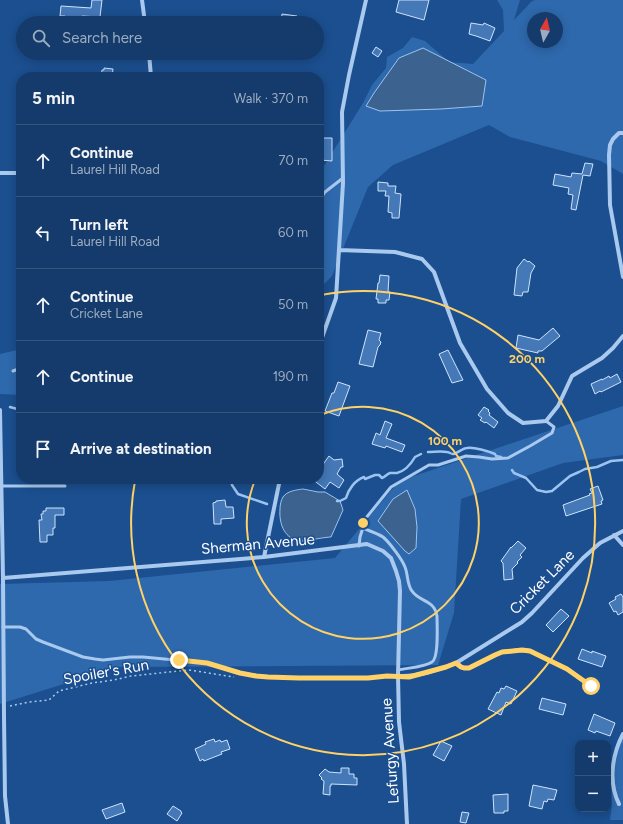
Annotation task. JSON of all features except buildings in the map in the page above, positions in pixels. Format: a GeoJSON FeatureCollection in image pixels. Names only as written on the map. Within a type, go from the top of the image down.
{"type":"FeatureCollection","features":[{"type":"Feature","properties":{"kind":"street"},"geometry":{"type":"LineString","coordinates":[[142,0],[144,16]]}},
{"type":"Feature","properties":{"kind":"street"},"geometry":{"type":"LineString","coordinates":[[324,332],[336,298],[343,178],[342,112],[366,0]]}},
{"type":"Feature","properties":{"kind":"street"},"geometry":{"type":"LineString","coordinates":[[150,60],[151,72]]}},
{"type":"Feature","properties":{"kind":"street"},"geometry":{"type":"LineString","coordinates":[[621,133],[613,139],[610,145],[609,173],[611,210],[623,277]]}},
{"type":"Feature","properties":{"kind":"street"},"geometry":{"type":"LineString","coordinates":[[0,172],[16,173]]}},
{"type":"Feature","properties":{"kind":"street"},"geometry":{"type":"LineString","coordinates":[[339,250],[395,252],[422,259],[434,272],[460,343],[487,389],[508,413],[523,423],[546,420],[558,406],[572,376],[602,358],[623,336]]}},
{"type":"Feature","properties":{"kind":"street"},"geometry":{"type":"LineString","coordinates":[[0,410],[4,578],[4,708],[2,717],[5,796],[8,824]]}},
{"type":"Feature","properties":{"kind":"street"},"geometry":{"type":"LineString","coordinates":[[264,557],[279,484]]}},
{"type":"Feature","properties":{"kind":"street","name":"Cricket Lane"},"geometry":{"type":"LineString","coordinates":[[398,676],[409,677],[456,663],[522,622],[583,558],[600,543],[623,531]]}},
{"type":"Feature","properties":{"kind":"street"},"geometry":{"type":"LineString","coordinates":[[614,535],[623,545]]}},
{"type":"Feature","properties":{"kind":"street","name":"Sherman Avenue"},"geometry":{"type":"LineString","coordinates":[[4,578],[264,557],[367,544],[383,551],[391,558],[396,571],[400,591],[398,676]]}},
{"type":"Feature","properties":{"kind":"street"},"geometry":{"type":"LineString","coordinates":[[456,663],[461,667],[469,668],[502,652],[522,650],[530,651],[567,669],[591,686]]}},
{"type":"Feature","properties":{"kind":"street","name":"Lefurgy Avenue"},"geometry":{"type":"LineString","coordinates":[[398,676],[399,722],[404,764],[407,824]]}},
{"type":"Feature","properties":{"kind":"street"},"geometry":{"type":"LineString","coordinates":[[619,804],[614,794],[612,774],[617,749],[623,734]]}},
{"type":"Feature","properties":{"kind":"lane"},"geometry":{"type":"LineString","coordinates":[[621,133],[623,129]]}},
{"type":"Feature","properties":{"kind":"lane"},"geometry":{"type":"LineString","coordinates":[[324,194],[343,178]]}},
{"type":"Feature","properties":{"kind":"lane"},"geometry":{"type":"LineString","coordinates":[[12,371],[16,370]]}},
{"type":"Feature","properties":{"kind":"lane"},"geometry":{"type":"LineString","coordinates":[[359,546],[366,518],[391,487],[429,465],[438,465],[466,456],[492,460],[508,458],[552,433],[554,427],[546,420]]}},
{"type":"Feature","properties":{"kind":"lane"},"geometry":{"type":"LineString","coordinates":[[2,486],[65,486]]}},
{"type":"Feature","properties":{"kind":"lane"},"geometry":{"type":"LineString","coordinates":[[363,528],[382,537],[392,548],[405,566],[411,591],[433,606],[436,610],[436,659],[430,663],[398,670]]}},
{"type":"Feature","properties":{"kind":"lane"},"geometry":{"type":"LineString","coordinates":[[3,627],[20,627],[36,639],[43,642],[84,657],[103,660],[143,657],[207,663],[240,673],[268,677],[368,678],[398,676]]}},
{"type":"Feature","properties":{"kind":"path","name":"Spoiler's Run"},"geometry":{"type":"LineString","coordinates":[[4,708],[49,700],[59,691],[131,676],[189,670],[240,678]]}},
{"type":"Feature","properties":{"kind":"shaded area"},"geometry":{"type":"Polygon","coordinates":[[[497,0],[520,0],[514,20],[532,1],[535,0],[623,0],[623,174],[601,161],[510,137],[489,125],[393,165],[368,187],[332,276],[324,284],[324,166],[363,103],[372,85],[386,68],[387,57],[403,48],[412,37],[425,41],[449,62],[473,64],[504,31],[503,10],[497,0]]]}},
{"type":"Feature","properties":{"kind":"shaded area"},"geometry":{"type":"Polygon","coordinates":[[[423,48],[486,80],[482,106],[380,111],[366,106],[399,58],[423,48]]]}},
{"type":"Feature","properties":{"kind":"shaded area"},"geometry":{"type":"Polygon","coordinates":[[[16,350],[16,395],[0,394],[0,354],[16,350]]]}},
{"type":"Feature","properties":{"kind":"shaded area"},"geometry":{"type":"Polygon","coordinates":[[[623,406],[623,455],[563,463],[461,499],[454,613],[438,665],[118,667],[0,704],[0,584],[109,581],[335,558],[399,481],[623,406]]]}},
{"type":"Feature","properties":{"kind":"shaded area"},"geometry":{"type":"Polygon","coordinates":[[[303,489],[325,492],[340,501],[343,510],[331,537],[298,541],[285,533],[280,519],[280,504],[282,498],[289,492],[303,489]]]}},
{"type":"Feature","properties":{"kind":"shaded area"},"geometry":{"type":"Polygon","coordinates":[[[407,490],[415,509],[417,527],[416,548],[409,554],[378,521],[393,499],[407,490]]]}},
{"type":"Feature","properties":{"kind":"shaded area"},"geometry":{"type":"Polygon","coordinates":[[[623,735],[623,820],[610,820],[612,805],[611,771],[623,735]]]}},
{"type":"Feature","properties":{"kind":"waterway"},"geometry":{"type":"LineString","coordinates":[[10,407],[16,409]]}},
{"type":"Feature","properties":{"kind":"waterway"},"geometry":{"type":"LineString","coordinates":[[428,452],[448,452],[453,454],[465,448],[470,448],[485,451],[501,457]]}},
{"type":"Feature","properties":{"kind":"waterway"},"geometry":{"type":"LineString","coordinates":[[337,501],[346,498],[352,486],[361,478],[364,477],[365,479],[375,475],[379,475],[382,478],[390,473],[403,471],[415,457],[421,454]]}},
{"type":"Feature","properties":{"kind":"waterway"},"geometry":{"type":"LineString","coordinates":[[512,470],[514,473],[526,478],[537,490],[546,492],[552,491],[570,476],[585,469],[597,467],[611,461],[623,460]]}},
{"type":"Feature","properties":{"kind":"waterway"},"geometry":{"type":"LineString","coordinates":[[232,484],[238,494],[267,504]]}},
{"type":"Feature","properties":{"kind":"route"},"geometry":{"type":"LineString","coordinates":[[179,660],[207,663],[240,673],[268,677],[409,677],[456,663],[461,667],[469,668],[502,652],[522,650],[530,651],[567,669],[591,686]]}}]}
